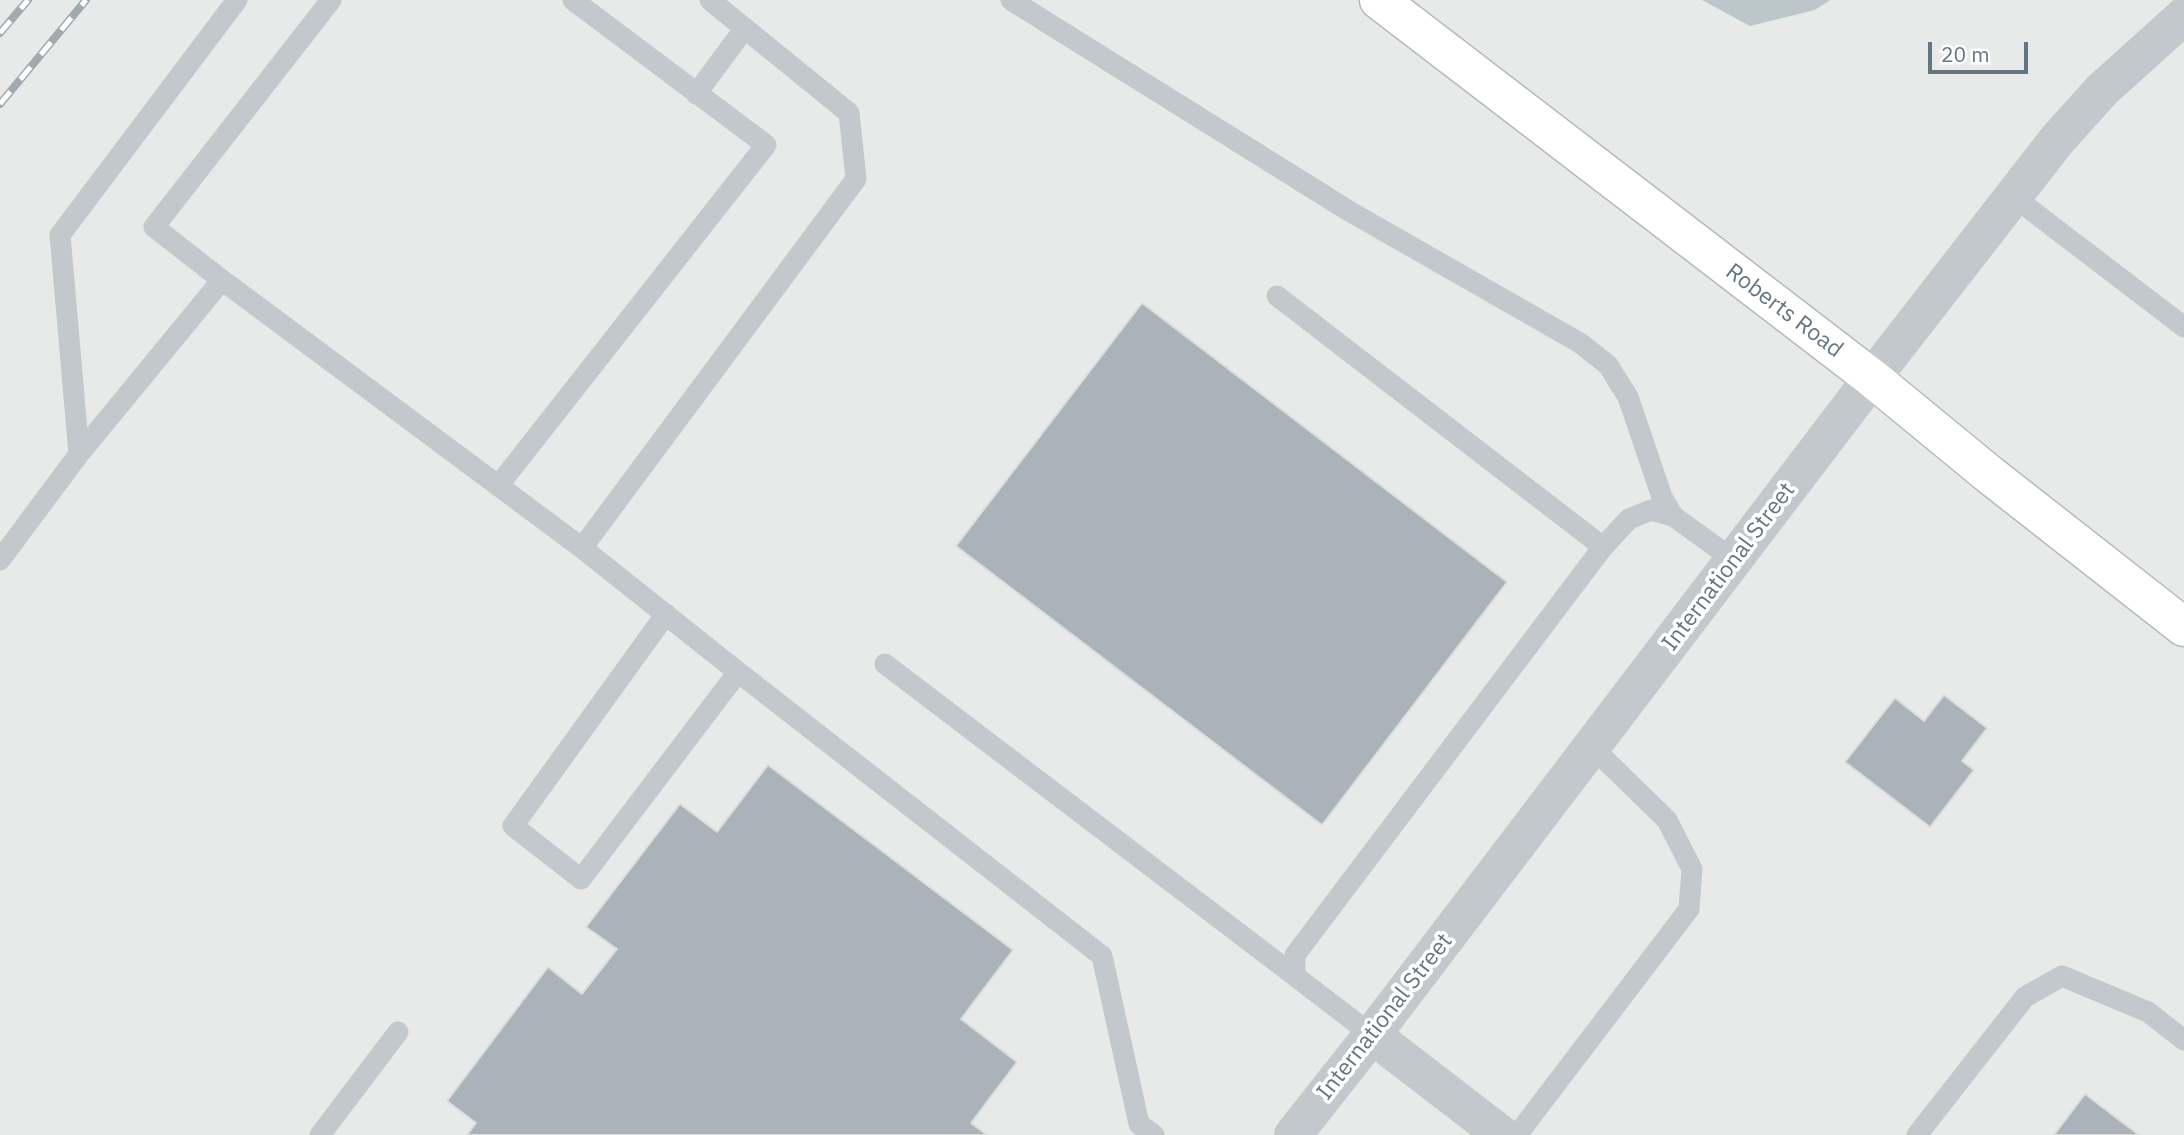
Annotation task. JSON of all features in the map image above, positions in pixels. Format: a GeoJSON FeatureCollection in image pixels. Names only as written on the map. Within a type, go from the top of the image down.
{"type":"FeatureCollection","features":[{"type":"Feature","properties":{"kind":"main road","name":"Roberts Road"},"geometry":{"type":"LineString","coordinates":[[1379,0],[1872,378],[1980,467],[2184,627]]}},
{"type":"Feature","properties":{"kind":"street","name":"International Street"},"geometry":{"type":"LineString","coordinates":[[1293,1135],[2057,139],[2102,90],[2184,16]]}},
{"type":"Feature","properties":{"kind":"street"},"geometry":{"type":"LineString","coordinates":[[1372,1035],[1502,1135]]}},
{"type":"Feature","properties":{"kind":"lane"},"geometry":{"type":"LineString","coordinates":[[79,454],[60,235],[237,0]]}},
{"type":"Feature","properties":{"kind":"lane"},"geometry":{"type":"LineString","coordinates":[[331,0],[154,227],[582,548],[1102,956],[1141,1131]]}},
{"type":"Feature","properties":{"kind":"lane"},"geometry":{"type":"LineString","coordinates":[[499,486],[766,145],[573,0]]}},
{"type":"Feature","properties":{"kind":"lane"},"geometry":{"type":"LineString","coordinates":[[582,548],[856,179],[849,113],[709,0]]}},
{"type":"Feature","properties":{"kind":"lane"},"geometry":{"type":"LineString","coordinates":[[1011,0],[1349,211],[1580,342],[1608,365],[1628,397],[1662,497],[1673,516]]}},
{"type":"Feature","properties":{"kind":"lane"},"geometry":{"type":"LineString","coordinates":[[696,94],[745,28]]}},
{"type":"Feature","properties":{"kind":"lane"},"geometry":{"type":"LineString","coordinates":[[2014,197],[2184,327]]}},
{"type":"Feature","properties":{"kind":"lane"},"geometry":{"type":"LineString","coordinates":[[0,560],[79,454],[222,280]]}},
{"type":"Feature","properties":{"kind":"lane"},"geometry":{"type":"LineString","coordinates":[[1276,296],[1603,547]]}},
{"type":"Feature","properties":{"kind":"lane"},"geometry":{"type":"LineString","coordinates":[[1295,976],[1296,955],[1603,547],[1629,519],[1651,510],[1673,516],[1734,561]]}},
{"type":"Feature","properties":{"kind":"lane"},"geometry":{"type":"LineString","coordinates":[[666,614],[513,826],[581,878],[738,671]]}},
{"type":"Feature","properties":{"kind":"lane"},"geometry":{"type":"LineString","coordinates":[[885,664],[1372,1035]]}},
{"type":"Feature","properties":{"kind":"lane"},"geometry":{"type":"LineString","coordinates":[[1517,1135],[1689,909],[1692,869],[1667,820],[1592,747]]}},
{"type":"Feature","properties":{"kind":"lane"},"geometry":{"type":"LineString","coordinates":[[1917,1135],[2025,997],[2062,976],[2148,1012],[2184,1040]]}},
{"type":"Feature","properties":{"kind":"lane"},"geometry":{"type":"LineString","coordinates":[[320,1135],[398,1032]]}},
{"type":"Feature","properties":{"kind":"shaded area"},"geometry":{"type":"Polygon","coordinates":[[[0,0],[2184,0],[2184,1135],[0,1135],[0,0]]]}},
{"type":"Feature","properties":{"kind":"shaded area"},"geometry":{"type":"Polygon","coordinates":[[[1702,0],[1830,0],[1815,10],[1750,26],[1702,0]]]}},
{"type":"Feature","properties":{"kind":"building"},"geometry":{"type":"Polygon","coordinates":[[[1142,303],[1507,582],[1322,825],[956,546],[1142,303]]]}},
{"type":"Feature","properties":{"kind":"building"},"geometry":{"type":"Polygon","coordinates":[[[1944,695],[1987,728],[1962,761],[1974,770],[1930,827],[1845,762],[1895,698],[1924,721],[1944,695]]]}},
{"type":"Feature","properties":{"kind":"building"},"geometry":{"type":"Polygon","coordinates":[[[768,765],[1013,950],[961,1019],[1017,1062],[971,1123],[987,1135],[467,1135],[476,1123],[447,1101],[548,967],[582,994],[617,949],[586,927],[680,804],[717,832],[768,765]]]}},
{"type":"Feature","properties":{"kind":"building"},"geometry":{"type":"Polygon","coordinates":[[[2085,1094],[2139,1135],[2054,1135],[2085,1094]]]}},
{"type":"Feature","properties":{"kind":"railway"},"geometry":{"type":"LineString","coordinates":[[0,33],[28,0]]}},
{"type":"Feature","properties":{"kind":"railway"},"geometry":{"type":"LineString","coordinates":[[0,104],[86,0]]}}]}
